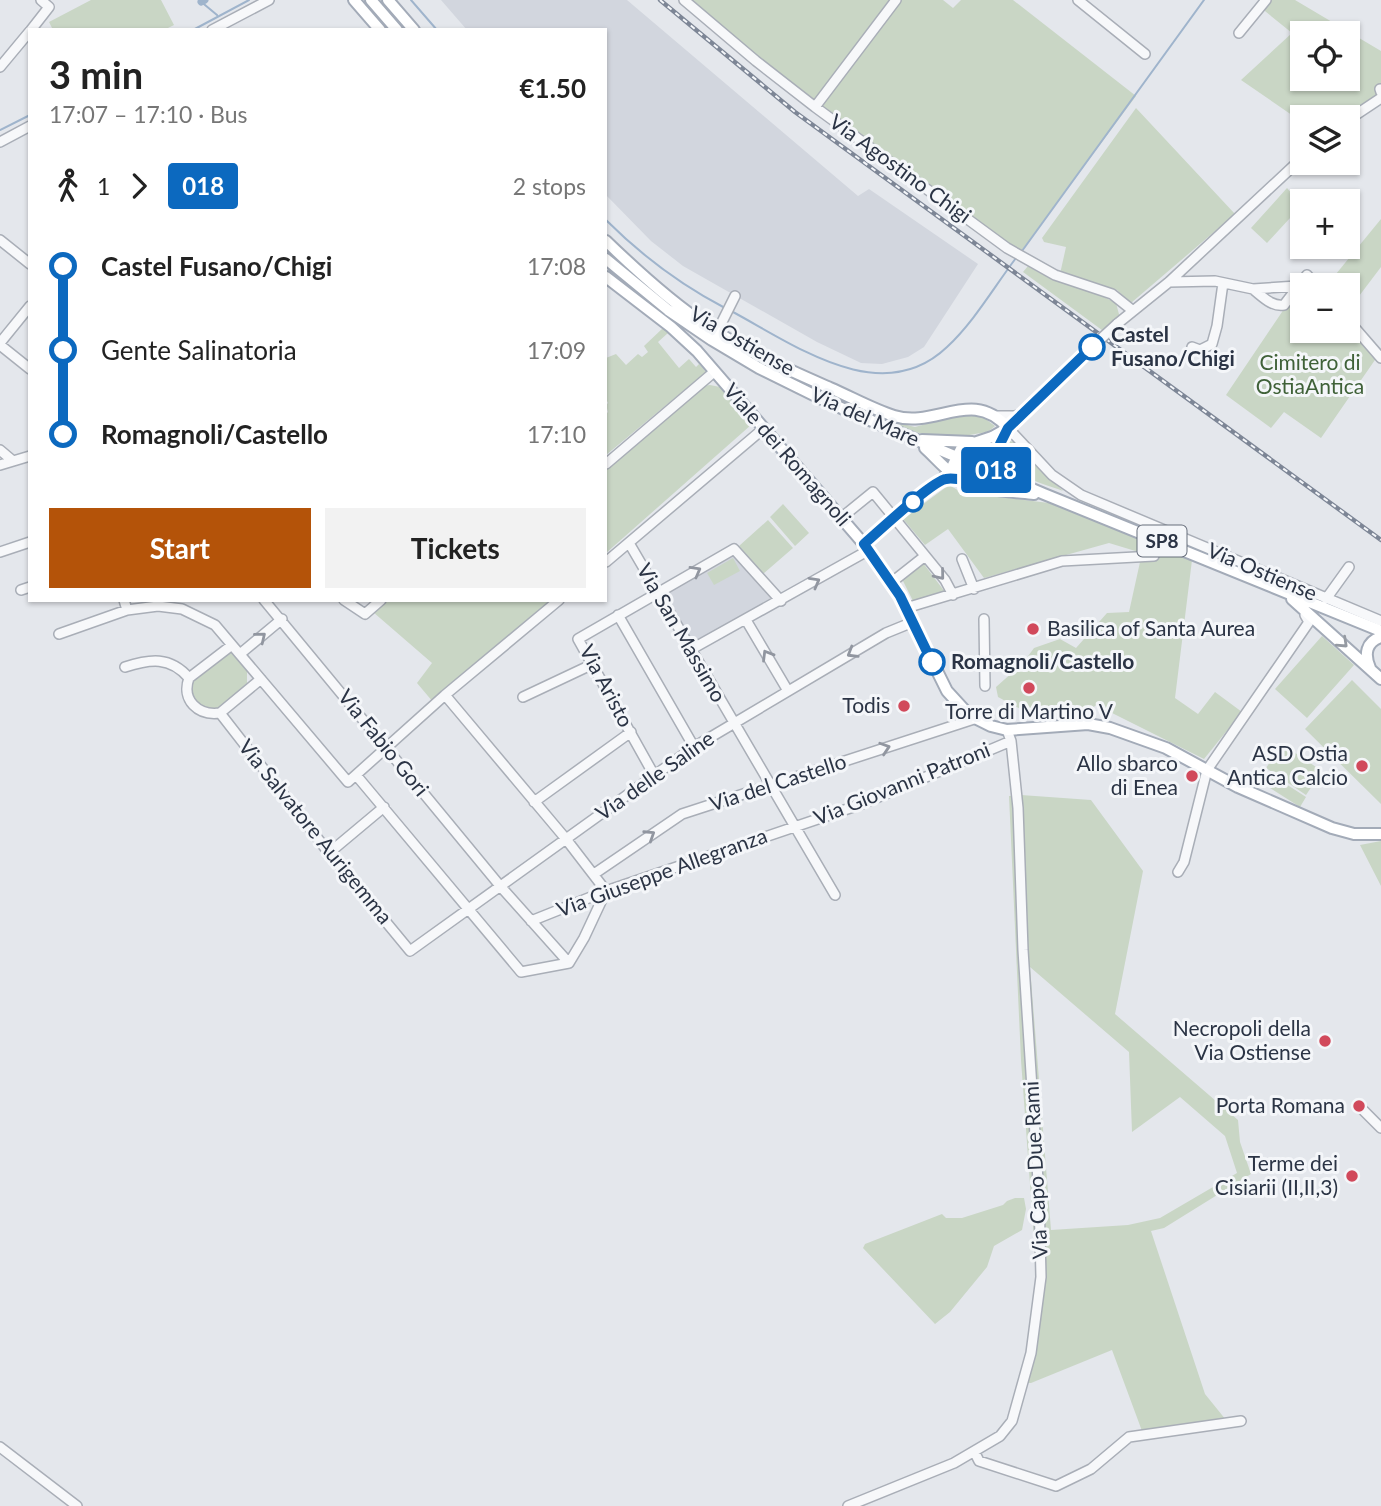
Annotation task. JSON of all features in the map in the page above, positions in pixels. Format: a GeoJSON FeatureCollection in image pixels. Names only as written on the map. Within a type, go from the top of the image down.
{"type":"FeatureCollection","features":[{"type":"Feature","properties":{"kind":"main road"},"geometry":{"type":"LineString","coordinates":[[354,0],[378,28]]}},
{"type":"Feature","properties":{"kind":"main road"},"geometry":{"type":"LineString","coordinates":[[371,0],[395,28]]}},
{"type":"Feature","properties":{"kind":"main road"},"geometry":{"type":"LineString","coordinates":[[388,0],[412,28]]}},
{"type":"Feature","properties":{"kind":"main road","name":"Via Ostiense"},"geometry":{"type":"LineString","coordinates":[[607,241],[648,279],[717,332],[801,375],[895,416],[922,419],[968,409],[997,416],[1008,428]]}},
{"type":"Feature","properties":{"kind":"main road","name":"Via del Mare"},"geometry":{"type":"LineString","coordinates":[[607,260],[677,317],[730,352],[832,404],[916,440],[953,464],[995,473],[1381,631]]}},
{"type":"Feature","properties":{"kind":"main road","name":"Viale dei Romagnoli"},"geometry":{"type":"LineString","coordinates":[[607,278],[677,332],[867,547],[906,608],[947,691],[974,719],[1009,736],[1074,724],[1105,726],[1166,748],[1242,789],[1332,828],[1354,834],[1381,834]]}},
{"type":"Feature","properties":{"kind":"main road"},"geometry":{"type":"LineString","coordinates":[[1008,428],[992,437],[962,447],[953,464],[956,472],[967,482],[998,490],[1044,494]]}},
{"type":"Feature","properties":{"kind":"main road"},"geometry":{"type":"LineString","coordinates":[[1008,428],[1000,444],[998,457],[1015,481]]}},
{"type":"Feature","properties":{"kind":"main road"},"geometry":{"type":"LineString","coordinates":[[916,440],[972,442]]}},
{"type":"Feature","properties":{"kind":"main road"},"geometry":{"type":"LineString","coordinates":[[1278,590],[1381,679]]}},
{"type":"Feature","properties":{"kind":"main road"},"geometry":{"type":"LineString","coordinates":[[1370,668],[1366,657],[1367,650],[1373,640],[1381,637]]}},
{"type":"Feature","properties":{"kind":"street"},"geometry":{"type":"LineString","coordinates":[[32,28],[49,7],[41,0]]}},
{"type":"Feature","properties":{"kind":"street"},"geometry":{"type":"LineString","coordinates":[[216,28],[269,0]]}},
{"type":"Feature","properties":{"kind":"street","name":"Via Agostino Chigi"},"geometry":{"type":"LineString","coordinates":[[684,0],[815,107],[1007,248],[1055,275],[1112,294],[1132,310]]}},
{"type":"Feature","properties":{"kind":"street"},"geometry":{"type":"LineString","coordinates":[[815,107],[896,0]]}},
{"type":"Feature","properties":{"kind":"street"},"geometry":{"type":"LineString","coordinates":[[1078,0],[1145,54]]}},
{"type":"Feature","properties":{"kind":"street"},"geometry":{"type":"LineString","coordinates":[[1239,33],[1266,0]]}},
{"type":"Feature","properties":{"kind":"street"},"geometry":{"type":"LineString","coordinates":[[0,67],[28,32]]}},
{"type":"Feature","properties":{"kind":"street"},"geometry":{"type":"LineString","coordinates":[[1360,112],[1370,105],[1381,91]]}},
{"type":"Feature","properties":{"kind":"street"},"geometry":{"type":"LineString","coordinates":[[0,142],[28,127]]}},
{"type":"Feature","properties":{"kind":"street"},"geometry":{"type":"LineString","coordinates":[[1008,428],[1132,310],[1169,282],[1290,169]]}},
{"type":"Feature","properties":{"kind":"street"},"geometry":{"type":"LineString","coordinates":[[0,240],[28,262]]}},
{"type":"Feature","properties":{"kind":"street"},"geometry":{"type":"LineString","coordinates":[[1169,282],[1223,282],[1253,289],[1290,286]]}},
{"type":"Feature","properties":{"kind":"street"},"geometry":{"type":"LineString","coordinates":[[1192,347],[1200,350],[1212,344],[1223,282]]}},
{"type":"Feature","properties":{"kind":"street"},"geometry":{"type":"LineString","coordinates":[[1253,289],[1273,304],[1287,304],[1290,299]]}},
{"type":"Feature","properties":{"kind":"street"},"geometry":{"type":"LineString","coordinates":[[717,332],[733,300]]}},
{"type":"Feature","properties":{"kind":"street"},"geometry":{"type":"LineString","coordinates":[[28,309],[0,344],[28,367]]}},
{"type":"Feature","properties":{"kind":"street"},"geometry":{"type":"LineString","coordinates":[[1360,334],[1381,358]]}},
{"type":"Feature","properties":{"kind":"street"},"geometry":{"type":"LineString","coordinates":[[607,463],[714,372]]}},
{"type":"Feature","properties":{"kind":"street"},"geometry":{"type":"LineString","coordinates":[[997,416],[1015,416],[1026,412]]}},
{"type":"Feature","properties":{"kind":"street","name":"Via Ostiense"},"geometry":{"type":"LineString","coordinates":[[1008,428],[1052,475],[1074,492],[1381,621]]}},
{"type":"Feature","properties":{"kind":"street"},"geometry":{"type":"LineString","coordinates":[[607,561],[763,429]]}},
{"type":"Feature","properties":{"kind":"street"},"geometry":{"type":"LineString","coordinates":[[940,481],[987,482],[995,473],[998,457],[985,447],[972,442]]}},
{"type":"Feature","properties":{"kind":"street"},"geometry":{"type":"LineString","coordinates":[[0,450],[13,461]]}},
{"type":"Feature","properties":{"kind":"street"},"geometry":{"type":"LineString","coordinates":[[0,465],[28,457]]}},
{"type":"Feature","properties":{"kind":"street"},"geometry":{"type":"LineString","coordinates":[[690,650],[781,601],[867,547],[895,517],[940,481],[953,464]]}},
{"type":"Feature","properties":{"kind":"street"},"geometry":{"type":"LineString","coordinates":[[841,518],[873,492],[945,580],[953,595]]}},
{"type":"Feature","properties":{"kind":"street"},"geometry":{"type":"LineString","coordinates":[[0,551],[28,542]]}},
{"type":"Feature","properties":{"kind":"street","name":"Via San Massimo"},"geometry":{"type":"LineString","coordinates":[[629,543],[835,895]]}},
{"type":"Feature","properties":{"kind":"street","name":"Via Aristo"},"geometry":{"type":"LineString","coordinates":[[654,775],[579,639],[734,549],[781,601]]}},
{"type":"Feature","properties":{"kind":"street"},"geometry":{"type":"LineString","coordinates":[[891,582],[925,556]]}},
{"type":"Feature","properties":{"kind":"street"},"geometry":{"type":"LineString","coordinates":[[906,608],[1062,561],[1154,556]]}},
{"type":"Feature","properties":{"kind":"street"},"geometry":{"type":"LineString","coordinates":[[962,559],[974,589]]}},
{"type":"Feature","properties":{"kind":"street"},"geometry":{"type":"LineString","coordinates":[[1326,599],[1349,567]]}},
{"type":"Feature","properties":{"kind":"street"},"geometry":{"type":"LineString","coordinates":[[125,602],[127,610]]}},
{"type":"Feature","properties":{"kind":"street","name":"Via Fabio Gori"},"geometry":{"type":"LineString","coordinates":[[266,602],[501,887],[569,963]]}},
{"type":"Feature","properties":{"kind":"street"},"geometry":{"type":"LineString","coordinates":[[347,602],[365,614],[379,602]]}},
{"type":"Feature","properties":{"kind":"street"},"geometry":{"type":"LineString","coordinates":[[59,634],[127,610],[158,606],[182,609],[215,625],[348,782],[444,695],[557,602]]}},
{"type":"Feature","properties":{"kind":"street"},"geometry":{"type":"LineString","coordinates":[[618,615],[694,747]]}},
{"type":"Feature","properties":{"kind":"street"},"geometry":{"type":"LineString","coordinates":[[1178,872],[1184,862],[1207,770],[1311,617]]}},
{"type":"Feature","properties":{"kind":"street"},"geometry":{"type":"LineString","coordinates":[[240,654],[282,620]]}},
{"type":"Feature","properties":{"kind":"street"},"geometry":{"type":"LineString","coordinates":[[746,620],[788,691]]}},
{"type":"Feature","properties":{"kind":"street"},"geometry":{"type":"LineString","coordinates":[[984,620],[985,686]]}},
{"type":"Feature","properties":{"kind":"street","name":"Via delle Saline"},"geometry":{"type":"LineString","coordinates":[[410,951],[694,747],[886,633],[912,622]]}},
{"type":"Feature","properties":{"kind":"street"},"geometry":{"type":"LineString","coordinates":[[232,645],[189,678],[187,692],[191,704],[204,712],[220,713],[261,679]]}},
{"type":"Feature","properties":{"kind":"street"},"geometry":{"type":"LineString","coordinates":[[125,667],[156,660],[172,665],[189,678]]}},
{"type":"Feature","properties":{"kind":"street"},"geometry":{"type":"LineString","coordinates":[[523,697],[593,664]]}},
{"type":"Feature","properties":{"kind":"street"},"geometry":{"type":"LineString","coordinates":[[356,775],[521,972],[569,963],[606,891],[566,839],[444,695]]}},
{"type":"Feature","properties":{"kind":"street","name":"Via Salvatore Aurigemma"},"geometry":{"type":"LineString","coordinates":[[220,713],[410,951]]}},
{"type":"Feature","properties":{"kind":"street","name":"Via del Castello"},"geometry":{"type":"LineString","coordinates":[[594,874],[682,814],[974,719]]}},
{"type":"Feature","properties":{"kind":"street"},"geometry":{"type":"LineString","coordinates":[[534,802],[631,732]]}},
{"type":"Feature","properties":{"kind":"street","name":"Via Giovanni Patroni"},"geometry":{"type":"LineString","coordinates":[[793,827],[862,804],[1009,736]]}},
{"type":"Feature","properties":{"kind":"street","name":"Via Capo Due Rami"},"geometry":{"type":"LineString","coordinates":[[848,1506],[975,1453],[1000,1436],[1012,1421],[1031,1353],[1041,1277],[1039,1196],[1023,950],[1018,808],[1009,736]]}},
{"type":"Feature","properties":{"kind":"street"},"geometry":{"type":"LineString","coordinates":[[329,852],[384,807]]}},
{"type":"Feature","properties":{"kind":"street","name":"Via Giuseppe Allegranza"},"geometry":{"type":"LineString","coordinates":[[531,921],[606,891],[793,827]]}},
{"type":"Feature","properties":{"kind":"street"},"geometry":{"type":"LineString","coordinates":[[1359,1106],[1381,1128]]}},
{"type":"Feature","properties":{"kind":"street"},"geometry":{"type":"LineString","coordinates":[[975,1453],[979,1461],[1056,1486],[1091,1469],[1129,1437],[1241,1421]]}},
{"type":"Feature","properties":{"kind":"street"},"geometry":{"type":"LineString","coordinates":[[0,1447],[77,1506]]}},
{"type":"Feature","properties":{"kind":"shaded area"},"geometry":{"type":"Polygon","coordinates":[[[441,0],[627,0],[858,196],[869,189],[978,264],[924,347],[908,357],[882,364],[861,363],[817,342],[683,266],[651,241],[607,196],[607,28],[465,28],[441,0]]]}},
{"type":"Feature","properties":{"kind":"shaded area"},"geometry":{"type":"Polygon","coordinates":[[[734,555],[773,600],[693,644],[663,594],[734,555]]]}},
{"type":"Feature","properties":{"kind":"green space"},"geometry":{"type":"Polygon","coordinates":[[[91,0],[161,0],[174,25],[168,28],[52,28],[49,22],[91,0]]]}},
{"type":"Feature","properties":{"kind":"green space"},"geometry":{"type":"Polygon","coordinates":[[[684,0],[943,0],[953,8],[961,0],[1013,0],[1136,96],[1016,258],[1007,248],[815,107],[684,0]]]}},
{"type":"Feature","properties":{"kind":"green space"},"geometry":{"type":"Polygon","coordinates":[[[1266,0],[1295,0],[1330,21],[1290,21],[1290,31],[1260,7],[1266,0]]]}},
{"type":"Feature","properties":{"kind":"green space"},"geometry":{"type":"Polygon","coordinates":[[[1290,35],[1290,91],[1360,91],[1360,39],[1381,51],[1381,87],[1370,105],[1360,110],[1360,105],[1290,105],[1290,114],[1241,80],[1290,35]]]}},
{"type":"Feature","properties":{"kind":"green space"},"geometry":{"type":"Polygon","coordinates":[[[1136,108],[1235,214],[1131,303],[1117,290],[1060,274],[1066,247],[1044,242],[1042,238],[1136,108]]]}},
{"type":"Feature","properties":{"kind":"green space"},"geometry":{"type":"Polygon","coordinates":[[[1287,188],[1290,191],[1290,218],[1267,243],[1251,228],[1287,188]]]}},
{"type":"Feature","properties":{"kind":"green space"},"geometry":{"type":"Polygon","coordinates":[[[1381,219],[1381,267],[1360,295],[1360,273],[1337,273],[1348,259],[1360,259],[1360,245],[1381,219]]]}},
{"type":"Feature","properties":{"kind":"green space"},"geometry":{"type":"Polygon","coordinates":[[[1028,266],[1116,303],[1120,318],[1106,333],[1023,272],[1028,266]]]}},
{"type":"Feature","properties":{"kind":"green space","name":"Cimitero di OstiaAntica"},"geometry":{"type":"Polygon","coordinates":[[[1290,300],[1290,343],[1360,343],[1360,338],[1377,357],[1321,438],[1284,412],[1271,428],[1226,395],[1290,300]]]}},
{"type":"Feature","properties":{"kind":"green space"},"geometry":{"type":"Polygon","coordinates":[[[663,328],[668,333],[658,342],[679,368],[689,359],[696,367],[699,364],[706,372],[607,454],[607,358],[616,354],[626,365],[638,354],[642,357],[648,352],[644,346],[663,328]]]}},
{"type":"Feature","properties":{"kind":"green space"},"geometry":{"type":"Polygon","coordinates":[[[702,386],[720,387],[751,425],[607,552],[607,466],[702,386]]]}},
{"type":"Feature","properties":{"kind":"green space"},"geometry":{"type":"Polygon","coordinates":[[[962,414],[980,415],[995,426],[981,433],[942,437],[921,434],[890,421],[915,427],[962,414]]]}},
{"type":"Feature","properties":{"kind":"green space"},"geometry":{"type":"Polygon","coordinates":[[[1009,441],[1015,442],[1063,491],[1032,480],[1011,468],[1005,460],[1004,451],[1009,441]]]}},
{"type":"Feature","properties":{"kind":"green space"},"geometry":{"type":"Polygon","coordinates":[[[949,485],[961,492],[1049,503],[1192,560],[1175,698],[1198,714],[1215,692],[1242,712],[1204,759],[1096,705],[1081,716],[1073,716],[1054,711],[1025,710],[998,697],[996,687],[1023,663],[1034,648],[1060,639],[1076,648],[1107,613],[1129,612],[1142,553],[1109,543],[984,578],[948,529],[925,545],[903,519],[949,485]]]}},
{"type":"Feature","properties":{"kind":"green space"},"geometry":{"type":"Polygon","coordinates":[[[783,504],[809,533],[795,546],[770,517],[783,504]]]}},
{"type":"Feature","properties":{"kind":"green space"},"geometry":{"type":"Polygon","coordinates":[[[768,520],[793,548],[763,574],[739,546],[768,520]]]}},
{"type":"Feature","properties":{"kind":"green space"},"geometry":{"type":"Polygon","coordinates":[[[733,558],[740,571],[714,585],[707,573],[733,558]]]}},
{"type":"Feature","properties":{"kind":"green space"},"geometry":{"type":"Polygon","coordinates":[[[923,563],[945,592],[914,603],[902,579],[923,563]]]}},
{"type":"Feature","properties":{"kind":"green space"},"geometry":{"type":"Polygon","coordinates":[[[385,602],[549,602],[433,702],[417,683],[432,663],[373,612],[385,602]]]}},
{"type":"Feature","properties":{"kind":"green space"},"geometry":{"type":"Polygon","coordinates":[[[1322,636],[1354,665],[1307,718],[1275,689],[1322,636]]]}},
{"type":"Feature","properties":{"kind":"green space"},"geometry":{"type":"Polygon","coordinates":[[[229,650],[247,671],[247,683],[218,709],[212,711],[192,703],[190,687],[194,677],[229,650]]]}},
{"type":"Feature","properties":{"kind":"green space","name":"ASD Ostia Antica Calcio"},"geometry":{"type":"Polygon","coordinates":[[[1352,680],[1381,709],[1381,804],[1305,729],[1352,680]]]}},
{"type":"Feature","properties":{"kind":"green space"},"geometry":{"type":"Polygon","coordinates":[[[1282,744],[1322,771],[1306,795],[1266,768],[1282,744]]]}},
{"type":"Feature","properties":{"kind":"green space"},"geometry":{"type":"Polygon","coordinates":[[[1269,773],[1306,797],[1300,807],[1262,783],[1269,773]]]}},
{"type":"Feature","properties":{"kind":"green space"},"geometry":{"type":"Polygon","coordinates":[[[1009,796],[1091,800],[1143,871],[1115,1014],[1238,1120],[1240,1142],[1251,1174],[1164,1228],[1151,1231],[1205,1394],[1226,1420],[1142,1431],[1112,1350],[1031,1383],[1019,1383],[1029,1339],[1037,1281],[1021,1060],[1009,796]],[[1030,967],[1051,1230],[1128,1225],[1160,1218],[1237,1173],[1225,1136],[1180,1097],[1132,1132],[1129,1052],[1030,967]]]}},
{"type":"Feature","properties":{"kind":"green space"},"geometry":{"type":"Polygon","coordinates":[[[1381,841],[1381,886],[1360,845],[1381,841]]]}},
{"type":"Feature","properties":{"kind":"green space"},"geometry":{"type":"Polygon","coordinates":[[[1015,1198],[1024,1198],[1026,1209],[1022,1230],[994,1246],[987,1267],[950,1312],[935,1324],[863,1248],[865,1244],[942,1214],[946,1218],[962,1218],[1003,1205],[1015,1198]]]}},
{"type":"Feature","properties":{"kind":"waterway"},"geometry":{"type":"LineString","coordinates":[[199,0],[217,15]]}},
{"type":"Feature","properties":{"kind":"waterway"},"geometry":{"type":"LineString","coordinates":[[201,2],[205,0]]}},
{"type":"Feature","properties":{"kind":"waterway"},"geometry":{"type":"LineString","coordinates":[[197,28],[249,0]]}},
{"type":"Feature","properties":{"kind":"waterway"},"geometry":{"type":"LineString","coordinates":[[411,0],[435,28]]}},
{"type":"Feature","properties":{"kind":"waterway"},"geometry":{"type":"LineString","coordinates":[[1022,251],[1204,0]]}},
{"type":"Feature","properties":{"kind":"waterway"},"geometry":{"type":"LineString","coordinates":[[0,130],[28,116]]}},
{"type":"Feature","properties":{"kind":"waterway"},"geometry":{"type":"LineString","coordinates":[[607,221],[662,268],[725,308]]}},
{"type":"Feature","properties":{"kind":"waterway"},"geometry":{"type":"LineString","coordinates":[[733,312],[784,341],[839,365],[867,372],[895,372],[922,365],[947,347],[975,316],[1016,258]]}},
{"type":"Feature","properties":{"kind":"railway"},"geometry":{"type":"LineString","coordinates":[[660,0],[795,112],[1381,540]]}},
{"type":"Feature","properties":{"kind":"bus line","name":"018"},"geometry":{"type":"LineString","coordinates":[[932,662],[900,596],[864,544],[940,481],[958,478],[972,484],[989,481],[997,468],[1001,440],[1008,428],[1092,347]]}},
{"type":"Feature","properties":{"kind":"place","name":"Castel Fusano/Chigi"},"geometry":{"type":"Point","coordinates":[1092,347]}},
{"type":"Feature","properties":{"kind":"place","name":"Basilica of Santa Aurea"},"geometry":{"type":"Point","coordinates":[1033,629]}},
{"type":"Feature","properties":{"kind":"place","name":"Romagnoli/Castello"},"geometry":{"type":"Point","coordinates":[932,662]}},
{"type":"Feature","properties":{"kind":"place","name":"Torre di Martino V"},"geometry":{"type":"Point","coordinates":[1029,688]}},
{"type":"Feature","properties":{"kind":"place","name":"Todis"},"geometry":{"type":"Point","coordinates":[904,706]}},
{"type":"Feature","properties":{"kind":"place","name":"ASD Ostia Antica Calcio"},"geometry":{"type":"Point","coordinates":[1362,766]}},
{"type":"Feature","properties":{"kind":"place","name":"Allo sbarco di Enea"},"geometry":{"type":"Point","coordinates":[1192,776]}},
{"type":"Feature","properties":{"kind":"place","name":"Necropoli della Via Ostiense"},"geometry":{"type":"Point","coordinates":[1325,1041]}},
{"type":"Feature","properties":{"kind":"place","name":"Porta Romana"},"geometry":{"type":"Point","coordinates":[1359,1106]}},
{"type":"Feature","properties":{"kind":"place","name":"Terme dei Cisiarii (II,II,3)"},"geometry":{"type":"Point","coordinates":[1352,1176]}}]}
